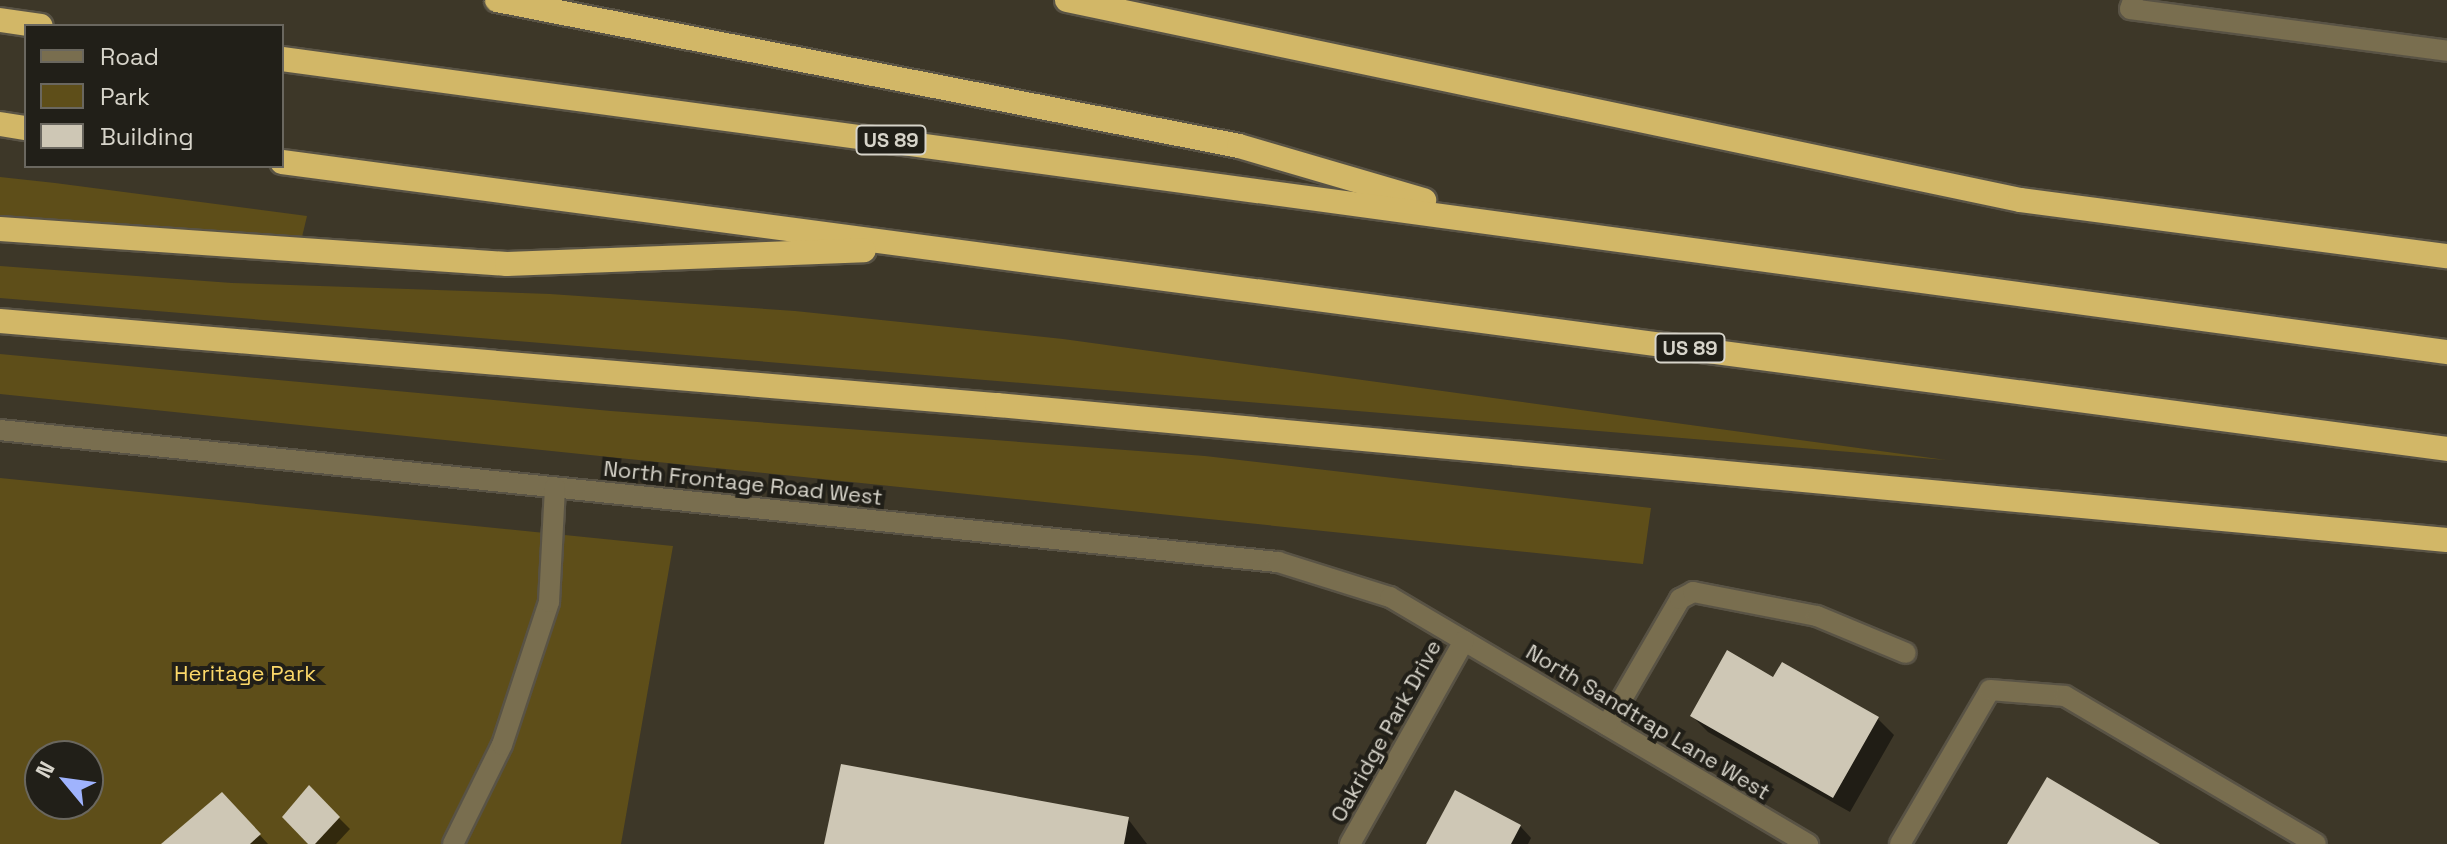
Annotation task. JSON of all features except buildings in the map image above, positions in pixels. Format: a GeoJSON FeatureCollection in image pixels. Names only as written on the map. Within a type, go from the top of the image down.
{"type":"FeatureCollection","features":[{"type":"Feature","properties":{"kind":"highway"},"geometry":{"type":"LineString","coordinates":[[497,0],[1239,146],[1500,222]]}},
{"type":"Feature","properties":{"kind":"highway"},"geometry":{"type":"LineString","coordinates":[[1067,0],[2006,197],[2447,256]]}},
{"type":"Feature","properties":{"kind":"highway"},"geometry":{"type":"LineString","coordinates":[[0,20],[27,24]]}},
{"type":"Feature","properties":{"kind":"highway","name":"US 89"},"geometry":{"type":"LineString","coordinates":[[284,59],[2447,352]]}},
{"type":"Feature","properties":{"kind":"highway"},"geometry":{"type":"LineString","coordinates":[[0,124],[24,128]]}},
{"type":"Feature","properties":{"kind":"highway","name":"US 89"},"geometry":{"type":"LineString","coordinates":[[284,162],[2447,449]]}},
{"type":"Feature","properties":{"kind":"highway"},"geometry":{"type":"LineString","coordinates":[[0,229],[507,264],[932,248]]}},
{"type":"Feature","properties":{"kind":"highway"},"geometry":{"type":"LineString","coordinates":[[0,321],[997,405],[2447,540]]}},
{"type":"Feature","properties":{"kind":"street"},"geometry":{"type":"LineString","coordinates":[[2133,0],[2130,9],[2447,51]]}},
{"type":"Feature","properties":{"kind":"street","name":"North Frontage Road West"},"geometry":{"type":"LineString","coordinates":[[0,430],[1278,562],[1390,597],[1464,641]]}},
{"type":"Feature","properties":{"kind":"street"},"geometry":{"type":"LineString","coordinates":[[453,844],[502,745],[549,602],[555,487]]}},
{"type":"Feature","properties":{"kind":"street"},"geometry":{"type":"LineString","coordinates":[[1607,725],[1680,599],[1693,592],[1817,616],[1906,653]]}},
{"type":"Feature","properties":{"kind":"street","name":"North Sandtrap Lane West"},"geometry":{"type":"LineString","coordinates":[[1464,641],[1808,844]]}},
{"type":"Feature","properties":{"kind":"street","name":"Oakridge Park Drive"},"geometry":{"type":"LineString","coordinates":[[1350,844],[1464,641]]}},
{"type":"Feature","properties":{"kind":"street"},"geometry":{"type":"LineString","coordinates":[[1900,844],[1990,690],[2065,696],[2316,844]]}},
{"type":"Feature","properties":{"kind":"green space"},"geometry":{"type":"Polygon","coordinates":[[[0,177],[307,216],[302,237],[0,215],[0,177]]]}},
{"type":"Feature","properties":{"kind":"green space"},"geometry":{"type":"Polygon","coordinates":[[[0,266],[232,283],[550,294],[795,311],[1063,339],[1946,460],[0,298],[0,266]]]}},
{"type":"Feature","properties":{"kind":"green space"},"geometry":{"type":"Polygon","coordinates":[[[0,354],[611,411],[1205,456],[1651,508],[1643,564],[0,394],[0,354]]]}},
{"type":"Feature","properties":{"kind":"green space","name":"Heritage Park"},"geometry":{"type":"Polygon","coordinates":[[[0,478],[673,546],[621,844],[0,844],[0,478]]]}}]}
